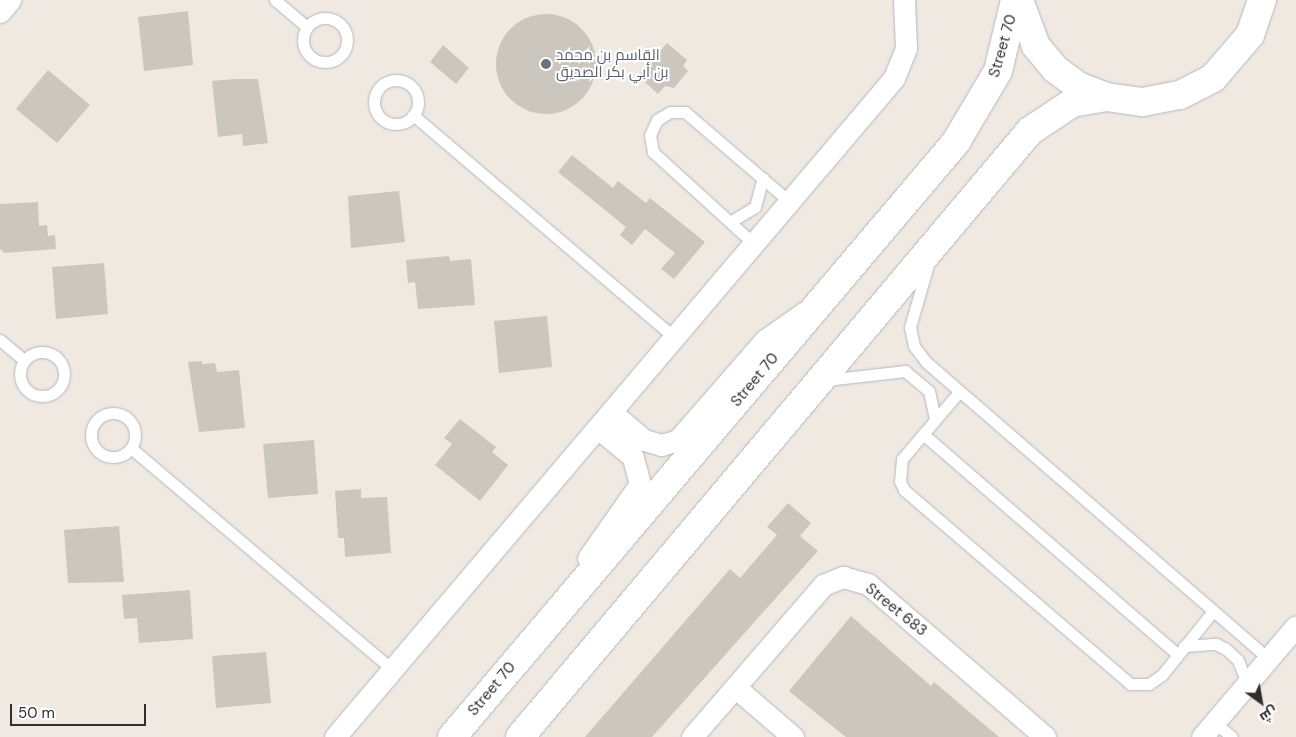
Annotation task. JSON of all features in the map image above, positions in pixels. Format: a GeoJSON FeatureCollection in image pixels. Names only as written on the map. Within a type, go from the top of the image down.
{"type":"FeatureCollection","features":[{"type":"Feature","properties":{"kind":"main road"},"geometry":{"type":"LineString","coordinates":[[1017,0],[1036,46],[1055,69],[1106,98]]}},
{"type":"Feature","properties":{"kind":"main road","name":"Street 70"},"geometry":{"type":"LineString","coordinates":[[452,737],[820,303],[980,108],[998,71],[1017,0]]}},
{"type":"Feature","properties":{"kind":"main road"},"geometry":{"type":"LineString","coordinates":[[520,737],[1043,119],[1072,103],[1106,98],[1162,100],[1213,78],[1240,51],[1262,0]]}},
{"type":"Feature","properties":{"kind":"street"},"geometry":{"type":"LineString","coordinates":[[0,12],[10,0]]}},
{"type":"Feature","properties":{"kind":"street"},"geometry":{"type":"LineString","coordinates":[[336,737],[790,202],[900,67],[906,48],[904,0]]}},
{"type":"Feature","properties":{"kind":"street"},"geometry":{"type":"LineString","coordinates":[[605,420],[644,440],[661,445],[678,440],[765,340],[820,303]]}},
{"type":"Feature","properties":{"kind":"street"},"geometry":{"type":"LineString","coordinates":[[524,652],[638,492],[639,470],[633,456],[605,420]]}},
{"type":"Feature","properties":{"kind":"street","name":"Street 683"},"geometry":{"type":"LineString","coordinates":[[692,737],[822,585],[843,577],[868,584],[1045,737]]}},
{"type":"Feature","properties":{"kind":"street"},"geometry":{"type":"LineString","coordinates":[[1208,729],[1296,626]]}},
{"type":"Feature","properties":{"kind":"street"},"geometry":{"type":"LineString","coordinates":[[735,687],[793,737]]}},
{"type":"Feature","properties":{"kind":"lane"},"geometry":{"type":"LineString","coordinates":[[275,0],[307,27]]}},
{"type":"Feature","properties":{"kind":"lane"},"geometry":{"type":"LineString","coordinates":[[754,244],[653,152],[650,135],[657,120],[670,112],[685,112],[790,202]]}},
{"type":"Feature","properties":{"kind":"lane"},"geometry":{"type":"LineString","coordinates":[[413,115],[675,338]]}},
{"type":"Feature","properties":{"kind":"lane"},"geometry":{"type":"LineString","coordinates":[[730,222],[755,207],[763,178]]}},
{"type":"Feature","properties":{"kind":"lane"},"geometry":{"type":"LineString","coordinates":[[935,245],[910,327],[914,346],[926,362],[1268,658]]}},
{"type":"Feature","properties":{"kind":"lane"},"geometry":{"type":"LineString","coordinates":[[0,340],[24,360]]}},
{"type":"Feature","properties":{"kind":"lane"},"geometry":{"type":"LineString","coordinates":[[822,381],[905,371],[929,392],[935,420]]}},
{"type":"Feature","properties":{"kind":"lane"},"geometry":{"type":"LineString","coordinates":[[959,392],[923,434],[899,467],[904,490],[1130,684],[1149,684],[1181,651],[1213,610]]}},
{"type":"Feature","properties":{"kind":"lane"},"geometry":{"type":"LineString","coordinates":[[923,434],[1181,651]]}},
{"type":"Feature","properties":{"kind":"lane"},"geometry":{"type":"LineString","coordinates":[[131,448],[393,670]]}},
{"type":"Feature","properties":{"kind":"lane"},"geometry":{"type":"LineString","coordinates":[[1181,651],[1216,644],[1226,649],[1238,660],[1247,683]]}},
{"type":"Feature","properties":{"kind":"lane"},"geometry":{"type":"LineString","coordinates":[[1208,729],[1232,737]]}},
{"type":"Feature","properties":{"kind":"building"},"geometry":{"type":"Polygon","coordinates":[[[188,11],[193,65],[144,71],[138,17],[188,11]]]}},
{"type":"Feature","properties":{"kind":"building","name":"القاسم بن محمد بن أبي بكر الصديق"},"geometry":{"type":"Polygon","coordinates":[[[546,14],[556,15],[574,22],[588,36],[595,54],[595,74],[588,92],[574,106],[556,113],[546,114],[536,113],[518,106],[504,92],[497,74],[496,64],[497,54],[504,36],[518,22],[536,15],[546,14]]]}},
{"type":"Feature","properties":{"kind":"building"},"geometry":{"type":"Polygon","coordinates":[[[667,43],[687,60],[683,66],[688,71],[674,88],[665,86],[658,94],[638,76],[667,43]]]}},
{"type":"Feature","properties":{"kind":"building"},"geometry":{"type":"Polygon","coordinates":[[[443,45],[469,68],[456,84],[430,62],[443,45]]]}},
{"type":"Feature","properties":{"kind":"building"},"geometry":{"type":"Polygon","coordinates":[[[48,70],[90,105],[57,143],[16,109],[48,70]]]}},
{"type":"Feature","properties":{"kind":"building"},"geometry":{"type":"Polygon","coordinates":[[[258,79],[268,143],[243,146],[242,134],[218,137],[212,81],[258,79]]]}},
{"type":"Feature","properties":{"kind":"building"},"geometry":{"type":"Polygon","coordinates":[[[572,155],[613,188],[618,181],[646,203],[650,198],[705,242],[674,279],[661,269],[675,253],[645,229],[632,245],[620,235],[626,227],[558,172],[572,155]]]}},
{"type":"Feature","properties":{"kind":"building"},"geometry":{"type":"Polygon","coordinates":[[[399,191],[405,242],[351,248],[348,196],[399,191]]]}},
{"type":"Feature","properties":{"kind":"building"},"geometry":{"type":"Polygon","coordinates":[[[38,202],[39,226],[47,225],[48,236],[55,235],[56,249],[4,253],[0,249],[0,204],[38,202]]]}},
{"type":"Feature","properties":{"kind":"building"},"geometry":{"type":"Polygon","coordinates":[[[449,256],[450,261],[471,259],[475,305],[418,309],[415,282],[408,283],[406,260],[449,256]]]}},
{"type":"Feature","properties":{"kind":"building"},"geometry":{"type":"Polygon","coordinates":[[[104,263],[108,314],[56,319],[52,267],[104,263]]]}},
{"type":"Feature","properties":{"kind":"building"},"geometry":{"type":"Polygon","coordinates":[[[547,316],[552,367],[499,373],[494,321],[547,316]]]}},
{"type":"Feature","properties":{"kind":"building"},"geometry":{"type":"Polygon","coordinates":[[[202,361],[202,364],[215,363],[217,372],[239,370],[245,428],[199,432],[188,362],[202,361]]]}},
{"type":"Feature","properties":{"kind":"building"},"geometry":{"type":"Polygon","coordinates":[[[460,419],[496,447],[492,452],[508,465],[480,501],[435,465],[452,444],[444,438],[460,419]]]}},
{"type":"Feature","properties":{"kind":"building"},"geometry":{"type":"Polygon","coordinates":[[[314,440],[318,494],[268,498],[263,444],[314,440]]]}},
{"type":"Feature","properties":{"kind":"building"},"geometry":{"type":"Polygon","coordinates":[[[361,489],[361,498],[387,497],[391,553],[345,557],[344,538],[338,538],[335,491],[361,489]]]}},
{"type":"Feature","properties":{"kind":"building"},"geometry":{"type":"Polygon","coordinates":[[[788,503],[811,523],[800,536],[818,551],[652,737],[585,737],[730,569],[740,578],[777,535],[767,527],[788,503]]]}},
{"type":"Feature","properties":{"kind":"building"},"geometry":{"type":"Polygon","coordinates":[[[119,526],[124,582],[68,583],[64,530],[119,526]]]}},
{"type":"Feature","properties":{"kind":"building"},"geometry":{"type":"Polygon","coordinates":[[[190,590],[193,639],[139,643],[137,618],[124,619],[122,595],[190,590]]]}},
{"type":"Feature","properties":{"kind":"building"},"geometry":{"type":"Polygon","coordinates":[[[851,616],[931,686],[934,682],[999,737],[846,737],[817,714],[789,691],[851,616]]]}},
{"type":"Feature","properties":{"kind":"building"},"geometry":{"type":"Polygon","coordinates":[[[266,652],[271,703],[216,708],[212,656],[266,652]]]}},
{"type":"Feature","properties":{"kind":"place","name":"القاسم بن محمد بن أبي بكر الصديق"},"geometry":{"type":"Point","coordinates":[546,64]}}]}
